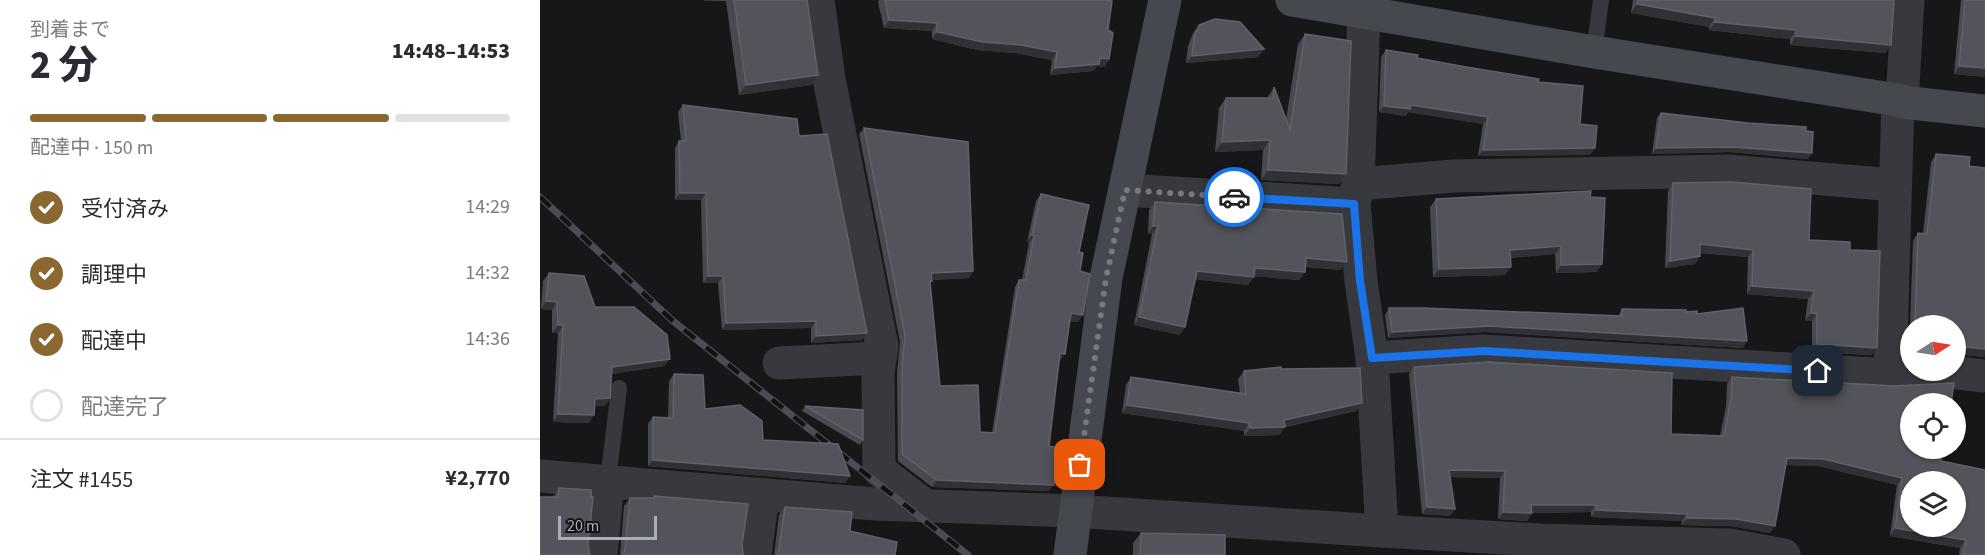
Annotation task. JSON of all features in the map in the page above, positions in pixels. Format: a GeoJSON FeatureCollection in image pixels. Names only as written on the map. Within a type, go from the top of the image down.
{"type":"FeatureCollection","features":[{"type":"Feature","properties":{"kind":"street"},"geometry":{"type":"LineString","coordinates":[[818,0],[829,79],[882,346],[878,372],[879,470],[926,506]]}},
{"type":"Feature","properties":{"kind":"street"},"geometry":{"type":"LineString","coordinates":[[1070,555],[1106,278],[1165,0]]}},
{"type":"Feature","properties":{"kind":"street"},"geometry":{"type":"LineString","coordinates":[[1292,0],[1364,6],[1594,52],[1900,101],[1985,111]]}},
{"type":"Feature","properties":{"kind":"street"},"geometry":{"type":"LineString","coordinates":[[1890,375],[1895,185],[1908,0]]}},
{"type":"Feature","properties":{"kind":"street"},"geometry":{"type":"LineString","coordinates":[[1364,6],[1356,194],[1360,281],[1372,358],[1383,531]]}},
{"type":"Feature","properties":{"kind":"street"},"geometry":{"type":"LineString","coordinates":[[1125,190],[1356,194],[1475,176],[1727,171],[1895,185]]}},
{"type":"Feature","properties":{"kind":"street"},"geometry":{"type":"LineString","coordinates":[[1372,358],[1484,351],[1890,375],[1950,372],[1985,376]]}},
{"type":"Feature","properties":{"kind":"street"},"geometry":{"type":"LineString","coordinates":[[779,363],[880,358]]}},
{"type":"Feature","properties":{"kind":"street"},"geometry":{"type":"LineString","coordinates":[[540,476],[875,504],[1074,511],[1383,531],[1413,544],[1539,540],[1730,545],[1744,551],[1784,555]]}},
{"type":"Feature","properties":{"kind":"street"},"geometry":{"type":"LineString","coordinates":[[601,555],[608,481]]}},
{"type":"Feature","properties":{"kind":"street"},"geometry":{"type":"LineString","coordinates":[[755,555],[763,495]]}},
{"type":"Feature","properties":{"kind":"lane"},"geometry":{"type":"LineString","coordinates":[[1594,52],[1601,0]]}},
{"type":"Feature","properties":{"kind":"lane"},"geometry":{"type":"LineString","coordinates":[[608,481],[619,388]]}},
{"type":"Feature","properties":{"kind":"building"},"geometry":{"type":"Polygon","coordinates":[[[734,0],[807,0],[818,75],[746,85],[734,0]]]}},
{"type":"Feature","properties":{"kind":"building"},"geometry":{"type":"Polygon","coordinates":[[[885,0],[1112,1],[1108,30],[1113,33],[1109,59],[1100,58],[1099,64],[1055,68],[1057,52],[1021,45],[983,42],[937,32],[937,23],[889,20],[885,0]]]}},
{"type":"Feature","properties":{"kind":"building"},"geometry":{"type":"Polygon","coordinates":[[[1638,0],[1894,0],[1891,45],[1796,36],[1796,30],[1715,22],[1715,18],[1637,4],[1638,0]]]}},
{"type":"Feature","properties":{"kind":"building"},"geometry":{"type":"Polygon","coordinates":[[[1965,0],[1985,0],[1985,68],[1959,66],[1965,0]]]}},
{"type":"Feature","properties":{"kind":"building"},"geometry":{"type":"Polygon","coordinates":[[[1215,19],[1240,22],[1264,49],[1192,56],[1194,38],[1199,25],[1215,19]]]}},
{"type":"Feature","properties":{"kind":"building"},"geometry":{"type":"Polygon","coordinates":[[[1305,34],[1351,41],[1346,174],[1268,170],[1270,140],[1222,142],[1226,98],[1273,98],[1274,87],[1290,130],[1305,34]]]}},
{"type":"Feature","properties":{"kind":"building"},"geometry":{"type":"Polygon","coordinates":[[[1386,50],[1418,55],[1417,58],[1539,79],[1538,82],[1583,86],[1580,124],[1597,126],[1595,148],[1483,150],[1488,117],[1411,105],[1410,109],[1384,106],[1386,50]]]}},
{"type":"Feature","properties":{"kind":"building"},"geometry":{"type":"Polygon","coordinates":[[[683,105],[797,119],[799,136],[827,134],[867,333],[816,336],[816,321],[726,323],[723,276],[708,276],[706,193],[680,193],[679,141],[686,141],[683,105]]]}},
{"type":"Feature","properties":{"kind":"building"},"geometry":{"type":"Polygon","coordinates":[[[1661,113],[1806,127],[1806,131],[1813,132],[1812,153],[1732,147],[1656,148],[1661,113]]]}},
{"type":"Feature","properties":{"kind":"building"},"geometry":{"type":"Polygon","coordinates":[[[864,128],[968,142],[973,271],[931,273],[932,281],[930,281],[940,386],[978,385],[980,432],[995,433],[1019,280],[1026,280],[1034,236],[1032,235],[1041,194],[1089,205],[1079,252],[1083,253],[1080,271],[1090,274],[1083,315],[1071,313],[1065,354],[1060,353],[1049,446],[1060,448],[1054,485],[937,480],[902,454],[902,366],[905,335],[864,128]]]}},
{"type":"Feature","properties":{"kind":"building"},"geometry":{"type":"Polygon","coordinates":[[[1936,154],[1970,157],[1969,166],[1985,168],[1985,349],[1966,347],[1966,315],[1915,315],[1918,233],[1927,234],[1936,154]]]}},
{"type":"Feature","properties":{"kind":"building"},"geometry":{"type":"Polygon","coordinates":[[[1732,182],[1811,189],[1809,240],[1850,242],[1850,250],[1880,251],[1877,348],[1817,344],[1817,314],[1811,313],[1814,291],[1752,286],[1753,250],[1700,244],[1700,256],[1670,261],[1673,183],[1732,182]]]}},
{"type":"Feature","properties":{"kind":"building"},"geometry":{"type":"Polygon","coordinates":[[[1591,191],[1590,197],[1605,198],[1602,264],[1561,265],[1561,246],[1510,250],[1511,267],[1439,269],[1436,199],[1591,191]]]}},
{"type":"Feature","properties":{"kind":"building"},"geometry":{"type":"Polygon","coordinates":[[[1155,202],[1342,214],[1347,262],[1306,258],[1305,272],[1255,268],[1254,277],[1197,271],[1185,327],[1139,317],[1158,226],[1153,226],[1155,202]]]}},
{"type":"Feature","properties":{"kind":"building"},"geometry":{"type":"Polygon","coordinates":[[[549,273],[584,276],[595,307],[634,307],[667,335],[670,359],[612,367],[610,398],[595,399],[594,415],[558,414],[563,325],[558,325],[557,302],[546,301],[549,273]]]}},
{"type":"Feature","properties":{"kind":"building"},"geometry":{"type":"Polygon","coordinates":[[[1389,308],[1622,316],[1622,309],[1686,310],[1686,312],[1697,311],[1697,314],[1743,308],[1747,341],[1489,326],[1392,332],[1389,308]]]}},
{"type":"Feature","properties":{"kind":"building"},"geometry":{"type":"Polygon","coordinates":[[[1489,362],[1672,373],[1671,434],[1724,436],[1731,399],[1732,377],[1894,386],[1954,383],[1953,393],[1900,393],[1900,459],[1941,459],[1941,461],[1985,470],[1985,555],[1963,555],[1966,540],[1948,537],[1966,537],[1966,471],[1900,471],[1900,478],[1823,459],[1787,458],[1775,526],[1736,519],[1687,518],[1687,514],[1596,510],[1596,505],[1531,505],[1532,513],[1503,512],[1505,471],[1449,470],[1455,509],[1427,507],[1414,367],[1489,362]]]}},
{"type":"Feature","properties":{"kind":"building"},"geometry":{"type":"Polygon","coordinates":[[[1281,367],[1281,369],[1360,368],[1362,403],[1284,420],[1285,427],[1250,428],[1249,423],[1127,405],[1131,377],[1246,394],[1244,371],[1281,367]]]}},
{"type":"Feature","properties":{"kind":"building"},"geometry":{"type":"Polygon","coordinates":[[[674,374],[703,375],[705,409],[740,405],[762,421],[763,440],[838,444],[850,476],[653,460],[653,417],[673,418],[674,374]]]}},
{"type":"Feature","properties":{"kind":"building"},"geometry":{"type":"Polygon","coordinates":[[[805,406],[863,410],[863,440],[805,406]]]}},
{"type":"Feature","properties":{"kind":"building"},"geometry":{"type":"Polygon","coordinates":[[[559,488],[591,490],[591,497],[593,497],[588,545],[590,555],[540,555],[540,497],[558,497],[559,488]]]}},
{"type":"Feature","properties":{"kind":"building"},"geometry":{"type":"Polygon","coordinates":[[[1900,492],[1900,529],[1895,528],[1900,492]]]}},
{"type":"Feature","properties":{"kind":"building"},"geometry":{"type":"Polygon","coordinates":[[[654,496],[748,504],[742,544],[744,555],[623,555],[630,498],[654,498],[654,496]]]}},
{"type":"Feature","properties":{"kind":"building"},"geometry":{"type":"Polygon","coordinates":[[[785,507],[852,512],[850,531],[897,542],[895,555],[777,555],[785,507]]]}},
{"type":"Feature","properties":{"kind":"building"},"geometry":{"type":"Polygon","coordinates":[[[1141,533],[1225,535],[1225,555],[1140,555],[1141,533]]]}},
{"type":"Feature","properties":{"kind":"railway"},"geometry":{"type":"LineString","coordinates":[[540,197],[673,321],[968,555]]}},
{"type":"Feature","properties":{"kind":"way so far"},"geometry":{"type":"LineString","coordinates":[[1080,465],[1106,278],[1125,190],[1234,197]]}},
{"type":"Feature","properties":{"kind":"route"},"geometry":{"type":"LineString","coordinates":[[1234,197],[1354,204],[1360,281],[1372,358],[1484,351],[1818,371]]}}]}
